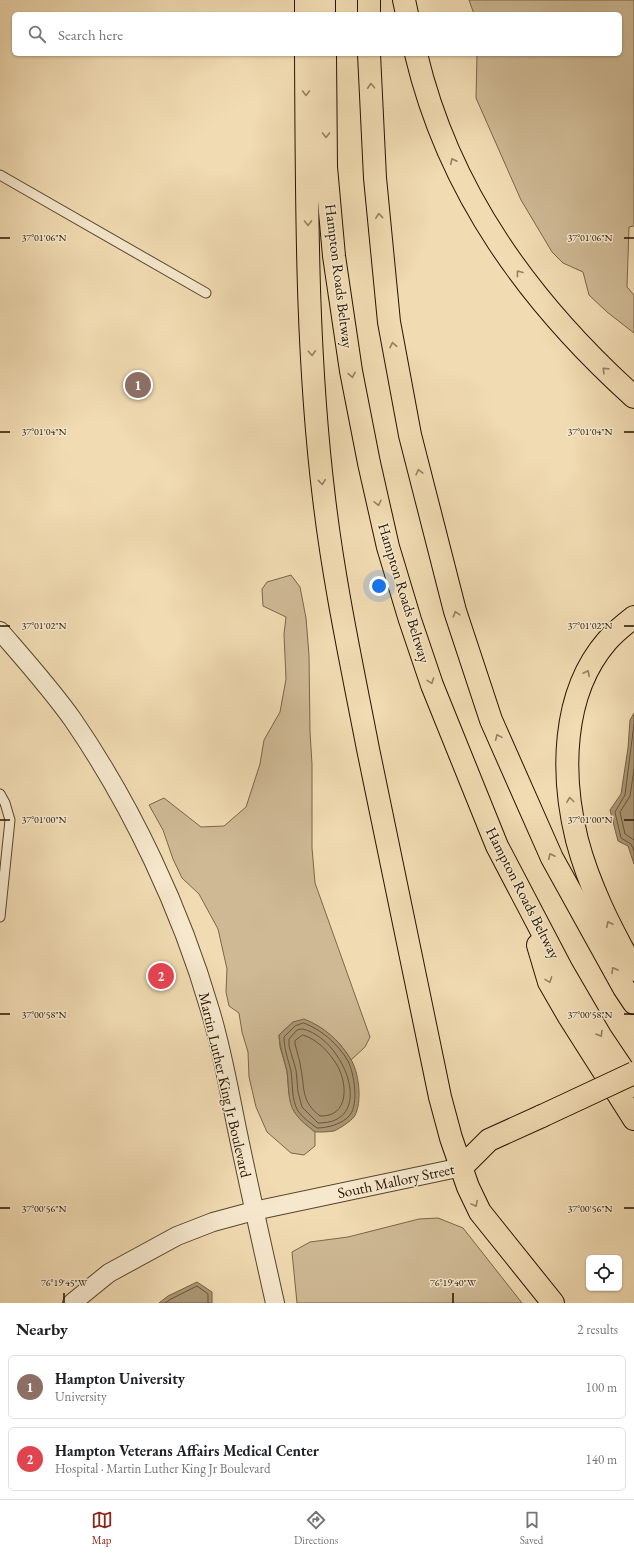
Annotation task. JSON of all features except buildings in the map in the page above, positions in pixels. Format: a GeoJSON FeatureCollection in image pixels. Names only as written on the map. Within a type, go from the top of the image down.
{"type":"FeatureCollection","features":[{"type":"Feature","properties":{"kind":"main road"},"geometry":{"type":"LineString","coordinates":[[306,0],[306,12]]}},
{"type":"Feature","properties":{"kind":"main road"},"geometry":{"type":"LineString","coordinates":[[324,0],[324,12]]}},
{"type":"Feature","properties":{"kind":"main road"},"geometry":{"type":"LineString","coordinates":[[369,0],[369,12]]}},
{"type":"Feature","properties":{"kind":"main road"},"geometry":{"type":"LineString","coordinates":[[404,0],[407,12]]}},
{"type":"Feature","properties":{"kind":"main road"},"geometry":{"type":"LineString","coordinates":[[306,56],[310,333],[315,414],[324,499],[335,576],[378,797],[440,1097],[473,1200],[480,1212],[553,1303]]}},
{"type":"Feature","properties":{"kind":"main road","name":"Hampton Roads Beltway"},"geometry":{"type":"LineString","coordinates":[[324,56],[326,167],[334,256],[353,379],[369,463],[388,547],[410,620],[432,685],[497,846],[562,970],[601,1036],[634,1086]]}},
{"type":"Feature","properties":{"kind":"main road"},"geometry":{"type":"LineString","coordinates":[[369,56],[375,178],[389,322],[410,435],[455,611],[491,720],[552,858],[624,988],[634,1003]]}},
{"type":"Feature","properties":{"kind":"main road"},"geometry":{"type":"LineString","coordinates":[[417,56],[427,96],[448,151],[475,204],[494,236],[514,266],[545,306],[604,370],[634,396]]}},
{"type":"Feature","properties":{"kind":"main road"},"geometry":{"type":"LineString","coordinates":[[634,617],[607,641],[594,660],[582,684],[574,709],[570,733],[568,761],[570,802],[578,842],[592,886],[610,926],[634,970]]}},
{"type":"Feature","properties":{"kind":"main road"},"geometry":{"type":"LineString","coordinates":[[526,902],[549,982],[634,1119]]}},
{"type":"Feature","properties":{"kind":"main road","name":"South Mallory Street"},"geometry":{"type":"LineString","coordinates":[[462,1167],[489,1140],[634,1072]]}},
{"type":"Feature","properties":{"kind":"street","name":"Martin Luther King Jr Boulevard"},"geometry":{"type":"LineString","coordinates":[[0,631],[43,680],[72,719],[95,754],[123,800],[171,900],[210,1010],[218,1038],[275,1303]]}},
{"type":"Feature","properties":{"kind":"street","name":"South Mallory Street"},"geometry":{"type":"LineString","coordinates":[[72,1303],[109,1273],[177,1236],[213,1222],[254,1211],[462,1167]]}},
{"type":"Feature","properties":{"kind":"lane"},"geometry":{"type":"LineString","coordinates":[[0,175],[206,293]]}},
{"type":"Feature","properties":{"kind":"lane"},"geometry":{"type":"LineString","coordinates":[[0,794],[5,803],[10,820],[0,917]]}},
{"type":"Feature","properties":{"kind":"shaded area"},"geometry":{"type":"Polygon","coordinates":[[[469,0],[634,0],[634,226],[629,227],[627,287],[634,295],[634,333],[607,312],[589,295],[583,272],[563,263],[552,252],[521,200],[476,98],[477,56],[622,56],[622,12],[473,12],[469,0]]]}},
{"type":"Feature","properties":{"kind":"shaded area"},"geometry":{"type":"Polygon","coordinates":[[[291,575],[300,587],[306,618],[309,655],[312,764],[312,848],[315,883],[370,1037],[365,1047],[351,1060],[340,1044],[293,1022],[279,1035],[280,1047],[287,1071],[289,1094],[303,1122],[315,1132],[315,1146],[304,1155],[291,1153],[267,1132],[256,1107],[249,1077],[248,1052],[242,1032],[239,1013],[229,1006],[226,992],[227,969],[218,929],[199,894],[182,878],[173,859],[163,830],[149,805],[164,798],[201,827],[224,826],[246,807],[260,764],[264,740],[280,712],[286,679],[284,634],[286,617],[263,606],[262,589],[267,582],[291,575]]]}},
{"type":"Feature","properties":{"kind":"shaded area"},"geometry":{"type":"Polygon","coordinates":[[[438,1218],[463,1228],[522,1303],[297,1303],[292,1252],[310,1242],[348,1237],[419,1219],[438,1218]]]}},
{"type":"Feature","properties":{"kind":"water"},"geometry":{"type":"Polygon","coordinates":[[[634,713],[634,864],[628,846],[618,841],[610,810],[621,794],[628,748],[630,720],[634,713]]]}},
{"type":"Feature","properties":{"kind":"water"},"geometry":{"type":"Polygon","coordinates":[[[304,1019],[330,1034],[341,1045],[350,1058],[356,1071],[359,1087],[357,1111],[350,1121],[334,1131],[315,1132],[299,1118],[292,1109],[287,1071],[279,1035],[293,1022],[304,1019]]]}},
{"type":"Feature","properties":{"kind":"water"},"geometry":{"type":"Polygon","coordinates":[[[197,1282],[212,1292],[212,1303],[159,1303],[168,1296],[197,1282]]]}},
{"type":"Feature","properties":{"kind":"place","name":"Hampton University"},"geometry":{"type":"Point","coordinates":[138,385]}},
{"type":"Feature","properties":{"kind":"place","name":"Hampton Veterans Affairs Medical Center"},"geometry":{"type":"Point","coordinates":[161,976]}}]}
